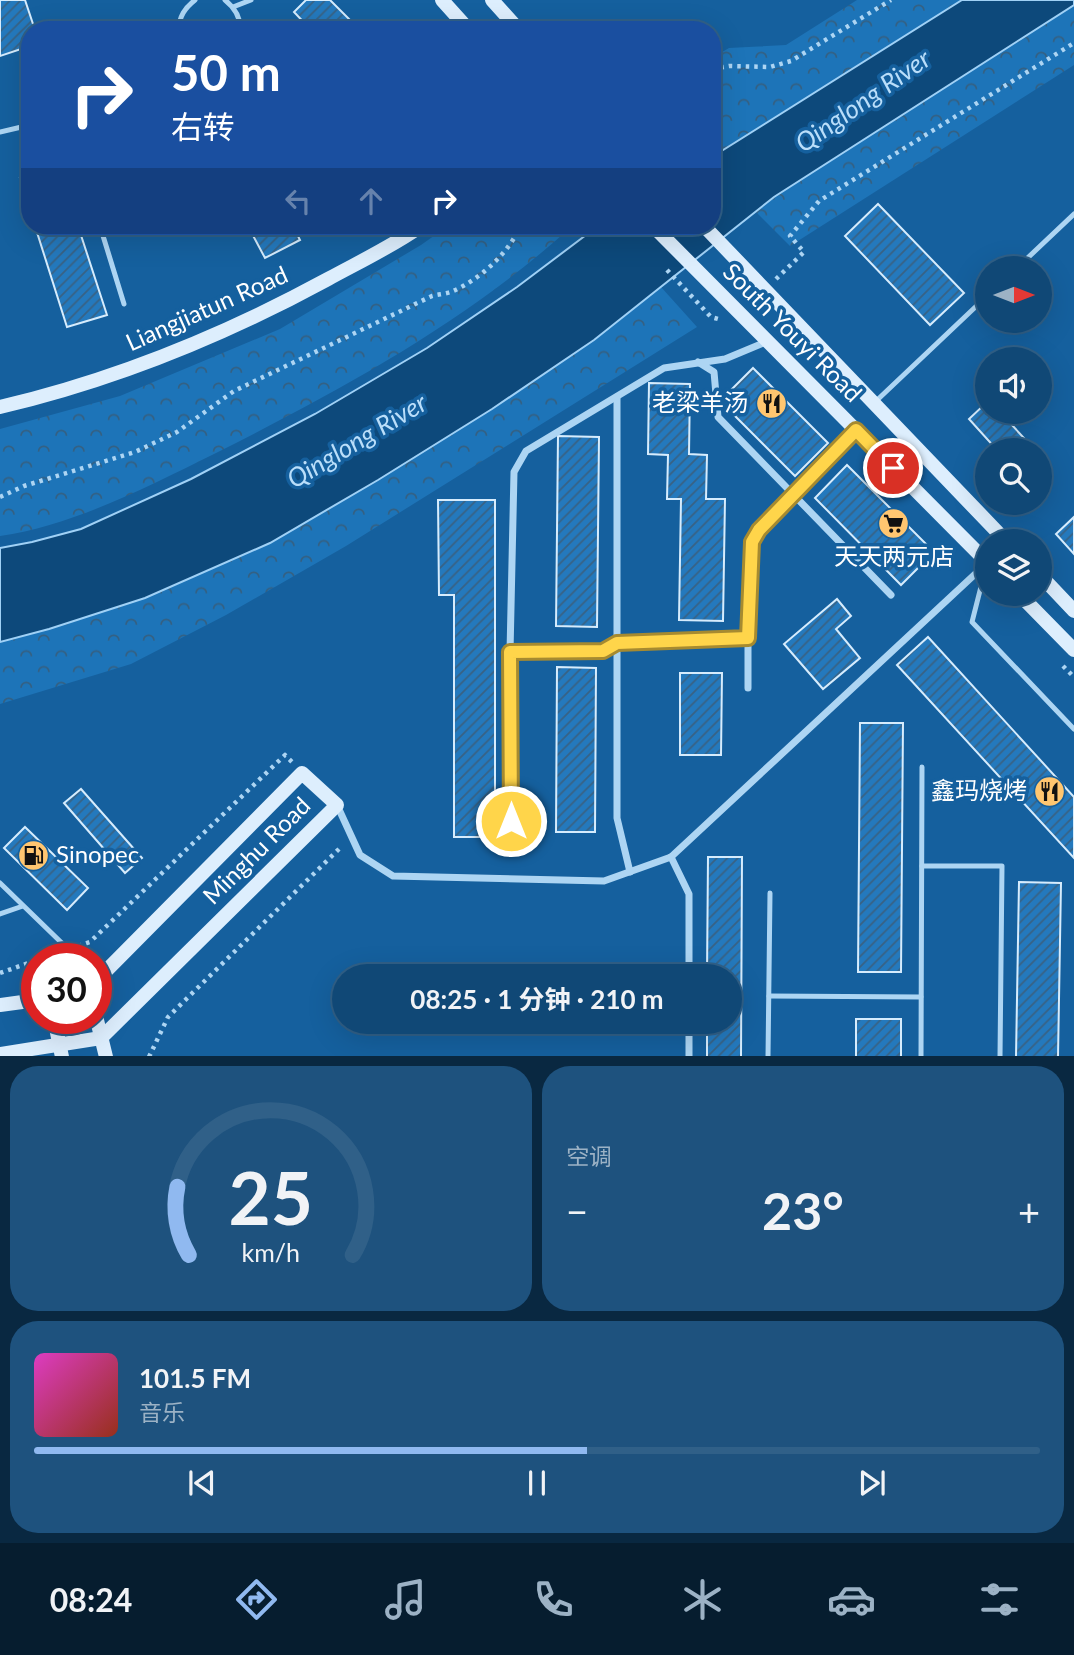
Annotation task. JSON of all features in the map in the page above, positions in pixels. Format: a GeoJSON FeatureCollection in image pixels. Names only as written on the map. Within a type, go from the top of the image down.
{"type":"FeatureCollection","features":[{"type":"Feature","properties":{"kind":"main road"},"geometry":{"type":"LineString","coordinates":[[442,0],[462,21]]}},
{"type":"Feature","properties":{"kind":"main road"},"geometry":{"type":"LineString","coordinates":[[492,0],[511,21]]}},
{"type":"Feature","properties":{"kind":"main road","name":"Liangjiatun Road"},"geometry":{"type":"LineString","coordinates":[[0,407],[94,382],[228,330],[284,303],[405,235]]}},
{"type":"Feature","properties":{"kind":"main road","name":"South Youyi Road"},"geometry":{"type":"LineString","coordinates":[[662,235],[975,551]]}},
{"type":"Feature","properties":{"kind":"main road","name":"South Youyi Road"},"geometry":{"type":"LineString","coordinates":[[713,235],[995,529]]}},
{"type":"Feature","properties":{"kind":"main road"},"geometry":{"type":"LineString","coordinates":[[1052,588],[1074,611]]}},
{"type":"Feature","properties":{"kind":"main road"},"geometry":{"type":"LineString","coordinates":[[1031,606],[1074,650]]}},
{"type":"Feature","properties":{"kind":"main road","name":"Minghu Road"},"geometry":{"type":"LineString","coordinates":[[101,1038],[337,804],[302,773],[112,965]]}},
{"type":"Feature","properties":{"kind":"main road"},"geometry":{"type":"LineString","coordinates":[[0,1005],[21,1002]]}},
{"type":"Feature","properties":{"kind":"main road"},"geometry":{"type":"LineString","coordinates":[[100,1034],[106,1056]]}},
{"type":"Feature","properties":{"kind":"main road"},"geometry":{"type":"LineString","coordinates":[[0,1054],[61,1051],[101,1038]]}},
{"type":"Feature","properties":{"kind":"street"},"geometry":{"type":"LineString","coordinates":[[511,821],[510,652],[514,472],[526,452],[664,368],[725,359],[768,341]]}},
{"type":"Feature","properties":{"kind":"street"},"geometry":{"type":"LineString","coordinates":[[698,362],[714,372],[718,417],[891,596]]}},
{"type":"Feature","properties":{"kind":"street"},"geometry":{"type":"LineString","coordinates":[[617,397],[617,818],[629,872]]}},
{"type":"Feature","properties":{"kind":"street"},"geometry":{"type":"LineString","coordinates":[[748,688],[752,542],[759,530],[856,430]]}},
{"type":"Feature","properties":{"kind":"street"},"geometry":{"type":"LineString","coordinates":[[337,804],[360,855],[393,876],[604,881],[671,857],[975,574]]}},
{"type":"Feature","properties":{"kind":"street"},"geometry":{"type":"LineString","coordinates":[[510,652],[603,651],[617,643],[748,638]]}},
{"type":"Feature","properties":{"kind":"street"},"geometry":{"type":"LineString","coordinates":[[671,857],[689,894],[689,964]]}},
{"type":"Feature","properties":{"kind":"street"},"geometry":{"type":"LineString","coordinates":[[689,1034],[689,1056]]}},
{"type":"Feature","properties":{"kind":"lane"},"geometry":{"type":"LineString","coordinates":[[182,0],[186,7]]}},
{"type":"Feature","properties":{"kind":"lane"},"geometry":{"type":"LineString","coordinates":[[180,21],[186,7],[195,0]]}},
{"type":"Feature","properties":{"kind":"lane"},"geometry":{"type":"LineString","coordinates":[[225,0],[233,7],[239,21]]}},
{"type":"Feature","properties":{"kind":"lane"},"geometry":{"type":"LineString","coordinates":[[233,7],[251,0]]}},
{"type":"Feature","properties":{"kind":"lane"},"geometry":{"type":"LineString","coordinates":[[0,132],[21,127]]}},
{"type":"Feature","properties":{"kind":"lane"},"geometry":{"type":"LineString","coordinates":[[1030,256],[1074,214]]}},
{"type":"Feature","properties":{"kind":"lane"},"geometry":{"type":"LineString","coordinates":[[103,235],[124,304]]}},
{"type":"Feature","properties":{"kind":"lane"},"geometry":{"type":"LineString","coordinates":[[874,403],[975,307]]}},
{"type":"Feature","properties":{"kind":"lane"},"geometry":{"type":"LineString","coordinates":[[976,606],[972,622],[1074,729]]}},
{"type":"Feature","properties":{"kind":"lane"},"geometry":{"type":"LineString","coordinates":[[921,1056],[922,767]]}},
{"type":"Feature","properties":{"kind":"lane"},"geometry":{"type":"LineString","coordinates":[[922,866],[1002,866],[1000,1056]]}},
{"type":"Feature","properties":{"kind":"lane"},"geometry":{"type":"LineString","coordinates":[[0,883],[62,943]]}},
{"type":"Feature","properties":{"kind":"lane"},"geometry":{"type":"LineString","coordinates":[[768,1056],[770,893]]}},
{"type":"Feature","properties":{"kind":"lane"},"geometry":{"type":"LineString","coordinates":[[0,915],[23,906]]}},
{"type":"Feature","properties":{"kind":"lane"},"geometry":{"type":"LineString","coordinates":[[769,996],[921,997]]}},
{"type":"Feature","properties":{"kind":"path"},"geometry":{"type":"LineString","coordinates":[[721,67],[770,68],[791,61],[891,0]]}},
{"type":"Feature","properties":{"kind":"path"},"geometry":{"type":"LineString","coordinates":[[782,274],[804,252],[790,236],[819,201],[1074,43]]}},
{"type":"Feature","properties":{"kind":"path"},"geometry":{"type":"LineString","coordinates":[[0,497],[24,486],[135,452],[177,432],[234,391],[432,296],[452,292],[472,281],[500,255],[514,235]]}},
{"type":"Feature","properties":{"kind":"path"},"geometry":{"type":"LineString","coordinates":[[87,943],[285,755],[302,773]]}},
{"type":"Feature","properties":{"kind":"path"},"geometry":{"type":"LineString","coordinates":[[149,1056],[168,1017],[351,836]]}},
{"type":"Feature","properties":{"kind":"path"},"geometry":{"type":"LineString","coordinates":[[0,973],[21,966]]}},
{"type":"Feature","properties":{"kind":"green space"},"geometry":{"type":"Polygon","coordinates":[[[857,0],[962,0],[721,151],[721,53],[729,48],[786,45],[857,0]]]}},
{"type":"Feature","properties":{"kind":"green space"},"geometry":{"type":"Polygon","coordinates":[[[1074,5],[1074,65],[790,246],[756,212],[774,197],[1074,5]]]}},
{"type":"Feature","properties":{"kind":"green space"},"geometry":{"type":"Polygon","coordinates":[[[435,235],[561,235],[490,293],[447,323],[310,404],[111,503],[56,523],[0,536],[0,429],[120,396],[280,329],[435,235]]]}},
{"type":"Feature","properties":{"kind":"green space"},"geometry":{"type":"Polygon","coordinates":[[[661,287],[697,327],[346,546],[226,615],[131,664],[0,704],[0,642],[145,598],[271,543],[492,409],[594,340],[661,287]]]}},
{"type":"Feature","properties":{"kind":"water","name":"Qinglong River"},"geometry":{"type":"Polygon","coordinates":[[[962,0],[1074,0],[1074,5],[774,197],[594,340],[492,409],[378,480],[270,543],[145,598],[0,642],[0,548],[81,529],[191,479],[315,414],[427,348],[517,287],[586,235],[721,235],[721,151],[962,0]]]}},
{"type":"Feature","properties":{"kind":"building"},"geometry":{"type":"Polygon","coordinates":[[[0,0],[25,0],[32,21],[21,21],[21,49],[0,56],[0,0]]]}},
{"type":"Feature","properties":{"kind":"building"},"geometry":{"type":"Polygon","coordinates":[[[306,0],[330,0],[351,21],[302,21],[294,12],[306,0]]]}},
{"type":"Feature","properties":{"kind":"building"},"geometry":{"type":"Polygon","coordinates":[[[878,204],[964,293],[930,325],[845,236],[878,204]]]}},
{"type":"Feature","properties":{"kind":"building"},"geometry":{"type":"Polygon","coordinates":[[[38,235],[81,235],[107,315],[67,327],[38,235]]]}},
{"type":"Feature","properties":{"kind":"building"},"geometry":{"type":"Polygon","coordinates":[[[253,235],[298,235],[300,240],[265,258],[253,235]]]}},
{"type":"Feature","properties":{"kind":"building"},"geometry":{"type":"Polygon","coordinates":[[[753,368],[828,443],[795,476],[720,401],[753,368]]]}},
{"type":"Feature","properties":{"kind":"building"},"geometry":{"type":"Polygon","coordinates":[[[649,383],[690,384],[689,454],[707,455],[706,499],[725,499],[723,621],[679,620],[681,499],[667,499],[668,455],[648,454],[649,383]]]}},
{"type":"Feature","properties":{"kind":"building"},"geometry":{"type":"Polygon","coordinates":[[[975,413],[975,424],[1011,424],[1024,438],[986,438],[969,419],[975,413]]]}},
{"type":"Feature","properties":{"kind":"building"},"geometry":{"type":"Polygon","coordinates":[[[558,436],[599,437],[597,627],[556,626],[558,436]]]}},
{"type":"Feature","properties":{"kind":"building"},"geometry":{"type":"Polygon","coordinates":[[[847,465],[934,552],[901,585],[815,498],[847,465]]]}},
{"type":"Feature","properties":{"kind":"building"},"geometry":{"type":"Polygon","coordinates":[[[438,500],[495,500],[495,837],[454,837],[454,595],[439,595],[438,500]]]}},
{"type":"Feature","properties":{"kind":"building"},"geometry":{"type":"Polygon","coordinates":[[[1074,517],[1074,554],[1056,534],[1074,517]]]}},
{"type":"Feature","properties":{"kind":"building"},"geometry":{"type":"Polygon","coordinates":[[[837,599],[851,616],[836,629],[860,658],[823,689],[784,644],[837,599]]]}},
{"type":"Feature","properties":{"kind":"building"},"geometry":{"type":"Polygon","coordinates":[[[928,637],[1074,797],[1074,858],[897,665],[928,637]]]}},
{"type":"Feature","properties":{"kind":"building"},"geometry":{"type":"Polygon","coordinates":[[[557,667],[596,668],[595,832],[556,832],[557,667]]]}},
{"type":"Feature","properties":{"kind":"building"},"geometry":{"type":"Polygon","coordinates":[[[680,673],[722,673],[721,755],[680,755],[680,673]]]}},
{"type":"Feature","properties":{"kind":"building"},"geometry":{"type":"Polygon","coordinates":[[[860,723],[903,723],[901,972],[858,972],[860,723]]]}},
{"type":"Feature","properties":{"kind":"building"},"geometry":{"type":"Polygon","coordinates":[[[81,789],[142,858],[125,873],[64,803],[81,789]]]}},
{"type":"Feature","properties":{"kind":"building"},"geometry":{"type":"Polygon","coordinates":[[[25,827],[88,888],[67,910],[4,848],[25,827]]]}},
{"type":"Feature","properties":{"kind":"building"},"geometry":{"type":"Polygon","coordinates":[[[708,857],[742,857],[741,964],[707,964],[708,857]]]}},
{"type":"Feature","properties":{"kind":"building"},"geometry":{"type":"Polygon","coordinates":[[[1019,882],[1061,883],[1058,1056],[1016,1056],[1019,882]]]}},
{"type":"Feature","properties":{"kind":"building"},"geometry":{"type":"Polygon","coordinates":[[[856,1019],[901,1019],[901,1056],[856,1056],[856,1019]]]}},
{"type":"Feature","properties":{"kind":"building"},"geometry":{"type":"Polygon","coordinates":[[[707,1034],[741,1034],[741,1056],[707,1056],[707,1034]]]}},
{"type":"Feature","properties":{"kind":"place","name":"老梁羊汤"},"geometry":{"type":"Point","coordinates":[771,403]}},
{"type":"Feature","properties":{"kind":"place","name":"天天两元店"},"geometry":{"type":"Point","coordinates":[894,523]}},
{"type":"Feature","properties":{"kind":"place","name":"鑫玛烧烤"},"geometry":{"type":"Point","coordinates":[1050,791]}},
{"type":"Feature","properties":{"kind":"place","name":"Sinopec"},"geometry":{"type":"Point","coordinates":[33,855]}},
{"type":"Feature","properties":{"kind":"route"},"geometry":{"type":"LineString","coordinates":[[511,821],[510,652],[603,651],[617,643],[748,638],[752,542],[759,530],[856,430],[893,468]]}}]}
